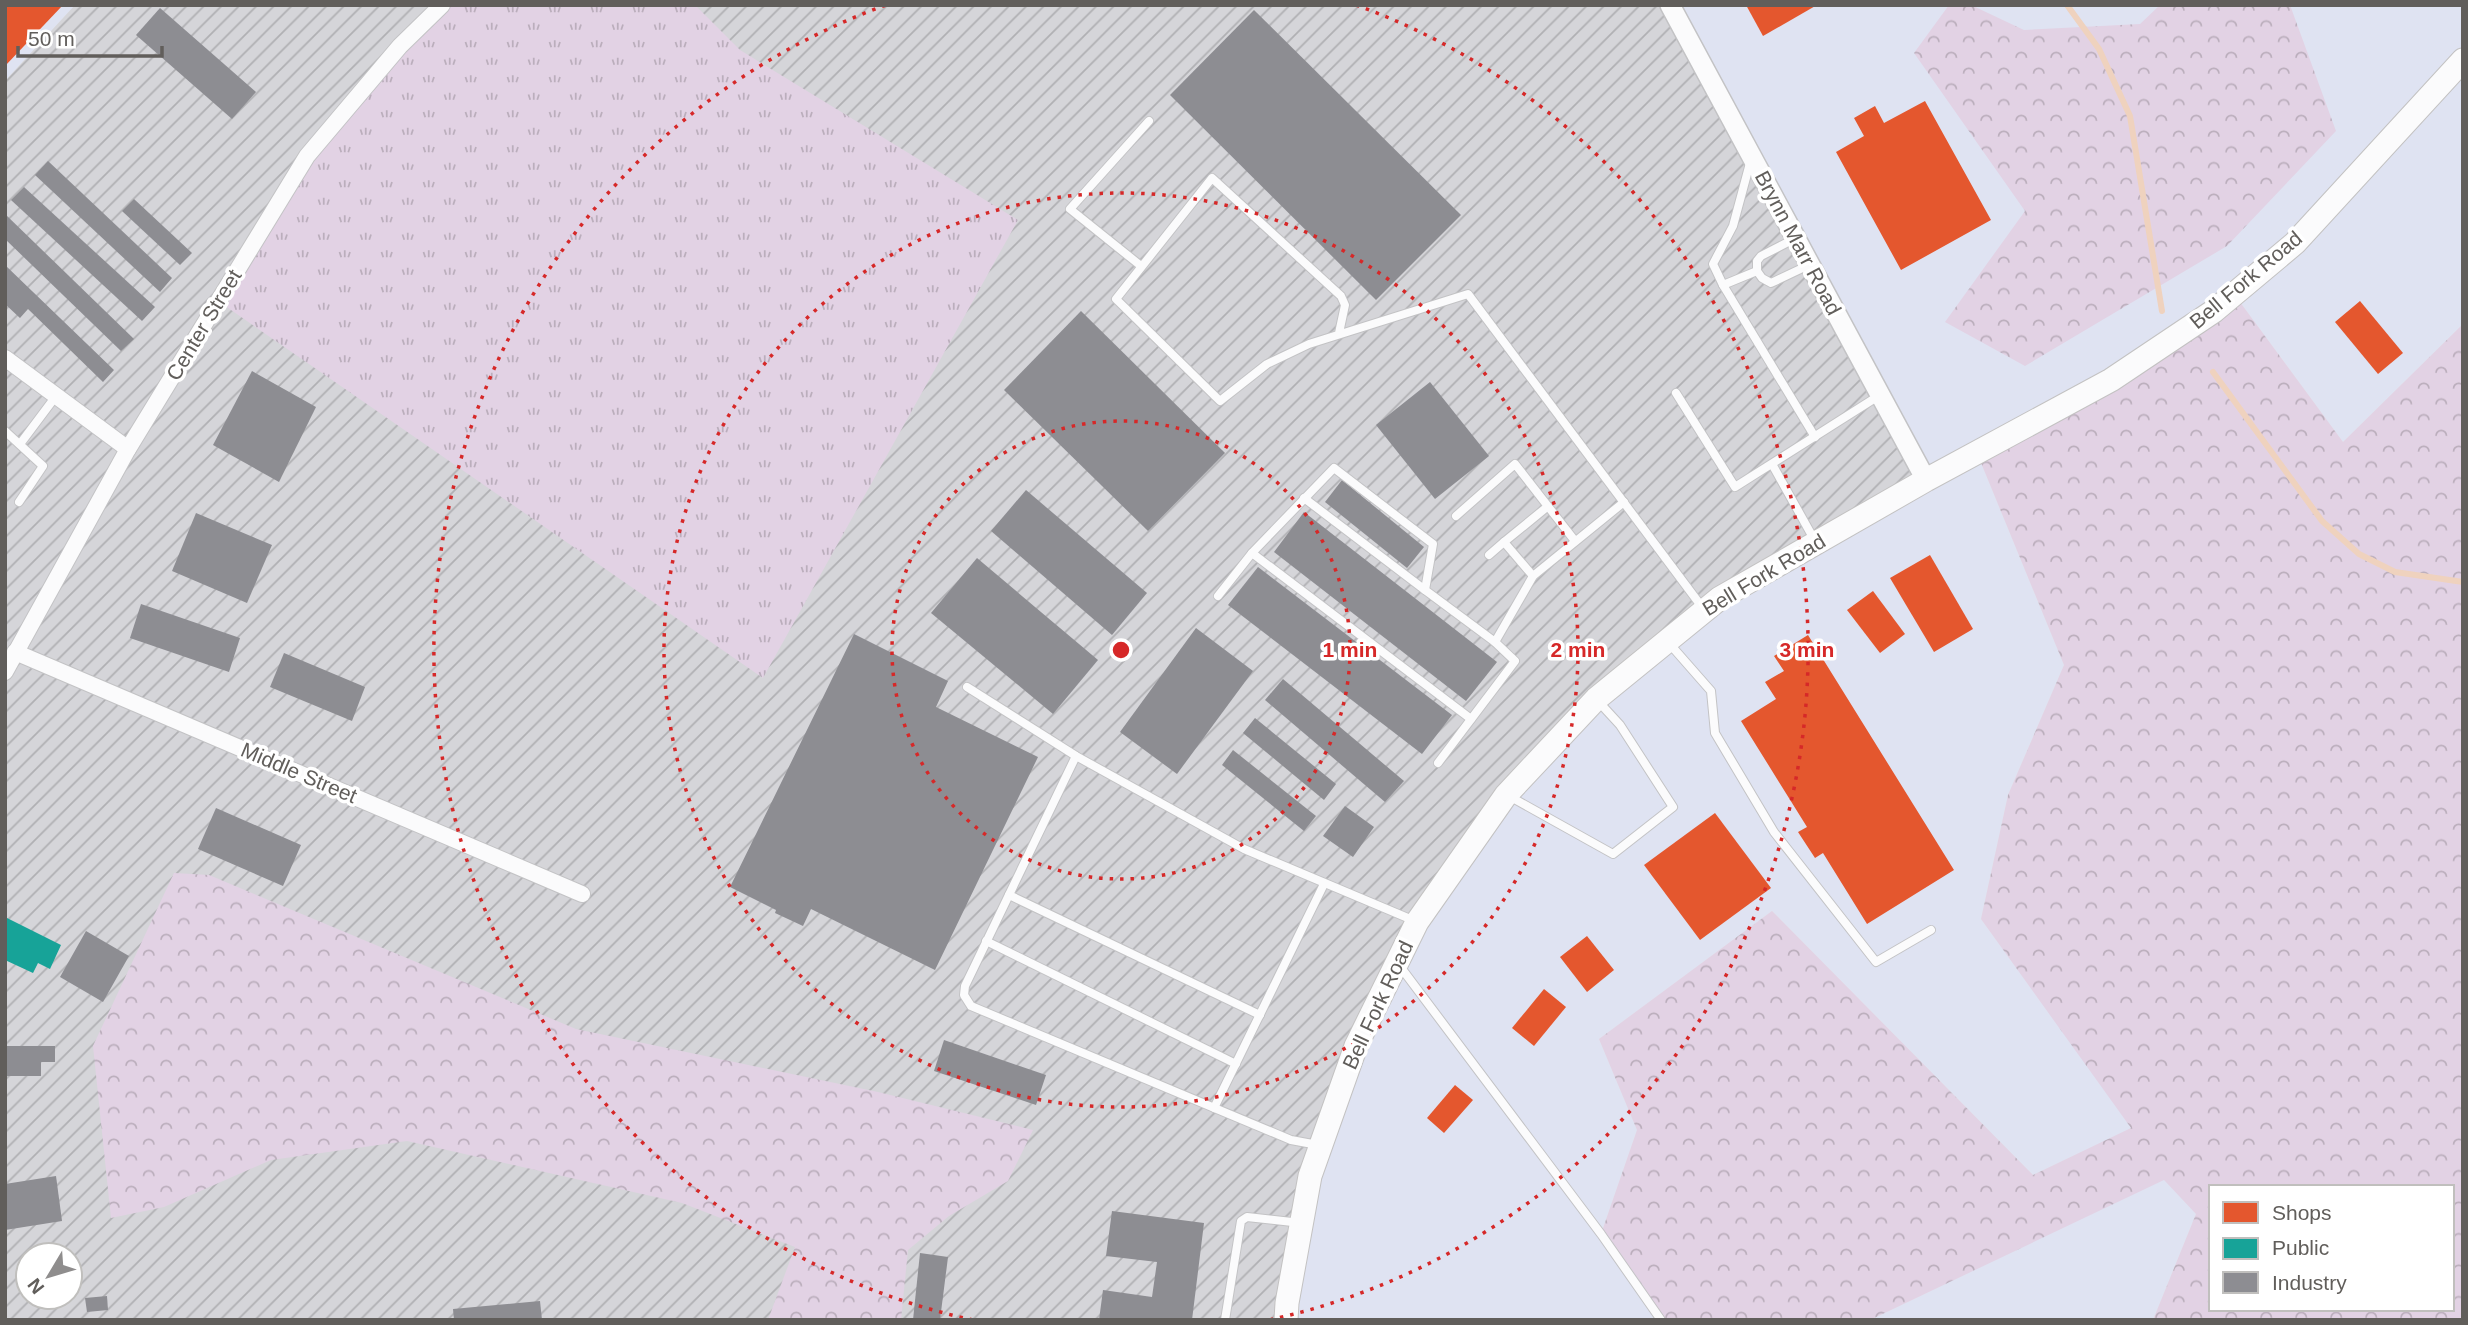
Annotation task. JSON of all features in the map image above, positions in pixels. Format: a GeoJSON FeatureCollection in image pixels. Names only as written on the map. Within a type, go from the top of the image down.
{"type":"FeatureCollection","features":[{"type":"Feature","properties":{"kind":"main road","name":"Bell Fork Road"},"geometry":{"type":"LineString","coordinates":[[1286,1320],[1310,1175],[1356,1046],[1417,922],[1506,795],[1596,699],[1720,598],[1926,480],[2111,380],[2214,311],[2295,243],[2463,60]]}},
{"type":"Feature","properties":{"kind":"street","name":"Center Street"},"geometry":{"type":"LineString","coordinates":[[5,672],[128,449],[307,156],[400,46],[442,5]]}},
{"type":"Feature","properties":{"kind":"street","name":"Brynn Marr Road"},"geometry":{"type":"LineString","coordinates":[[1670,5],[1926,480]]}},
{"type":"Feature","properties":{"kind":"street"},"geometry":{"type":"LineString","coordinates":[[5,358],[128,449]]}},
{"type":"Feature","properties":{"kind":"street","name":"Middle Street"},"geometry":{"type":"LineString","coordinates":[[15,652],[582,894]]}},
{"type":"Feature","properties":{"kind":"lane"},"geometry":{"type":"LineString","coordinates":[[1141,266],[1070,209],[1149,121]]}},
{"type":"Feature","properties":{"kind":"lane"},"geometry":{"type":"LineString","coordinates":[[1752,157],[1732,226],[1713,264],[1815,437]]}},
{"type":"Feature","properties":{"kind":"lane"},"geometry":{"type":"LineString","coordinates":[[1339,333],[1345,305],[1341,296],[1212,178],[1116,299],[1220,401],[1267,364],[1309,344],[1468,294],[1704,610]]}},
{"type":"Feature","properties":{"kind":"lane"},"geometry":{"type":"LineString","coordinates":[[1796,238],[1761,256],[1757,261],[1757,271],[1771,283],[1809,265]]}},
{"type":"Feature","properties":{"kind":"lane"},"geometry":{"type":"LineString","coordinates":[[1723,285],[1757,271]]}},
{"type":"Feature","properties":{"kind":"lane"},"geometry":{"type":"LineString","coordinates":[[1676,393],[1735,487],[1880,395]]}},
{"type":"Feature","properties":{"kind":"lane"},"geometry":{"type":"LineString","coordinates":[[20,444],[56,396]]}},
{"type":"Feature","properties":{"kind":"lane"},"geometry":{"type":"LineString","coordinates":[[5,431],[43,466],[19,502]]}},
{"type":"Feature","properties":{"kind":"lane"},"geometry":{"type":"LineString","coordinates":[[1456,516],[1514,464],[1575,541]]}},
{"type":"Feature","properties":{"kind":"lane"},"geometry":{"type":"LineString","coordinates":[[1772,464],[1816,543]]}},
{"type":"Feature","properties":{"kind":"lane"},"geometry":{"type":"LineString","coordinates":[[1218,596],[1252,553],[1334,468],[1433,544],[1425,590]]}},
{"type":"Feature","properties":{"kind":"lane"},"geometry":{"type":"LineString","coordinates":[[1304,498],[1495,642],[1515,661],[1438,763]]}},
{"type":"Feature","properties":{"kind":"lane"},"geometry":{"type":"LineString","coordinates":[[1495,642],[1533,576],[1624,502]]}},
{"type":"Feature","properties":{"kind":"lane"},"geometry":{"type":"LineString","coordinates":[[1489,555],[1547,507]]}},
{"type":"Feature","properties":{"kind":"lane"},"geometry":{"type":"LineString","coordinates":[[1504,542],[1533,576]]}},
{"type":"Feature","properties":{"kind":"lane"},"geometry":{"type":"LineString","coordinates":[[1252,553],[1471,719]]}},
{"type":"Feature","properties":{"kind":"lane"},"geometry":{"type":"LineString","coordinates":[[1667,639],[1711,691],[1715,733],[1774,832],[1876,962],[1931,930]]}},
{"type":"Feature","properties":{"kind":"lane"},"geometry":{"type":"LineString","coordinates":[[967,687],[1076,756],[1244,849],[1417,922]]}},
{"type":"Feature","properties":{"kind":"lane"},"geometry":{"type":"LineString","coordinates":[[1506,795],[1614,854],[1673,807],[1620,725],[1596,699]]}},
{"type":"Feature","properties":{"kind":"lane"},"geometry":{"type":"LineString","coordinates":[[1076,756],[965,986],[964,995],[971,1006],[1291,1140],[1321,1146]]}},
{"type":"Feature","properties":{"kind":"lane"},"geometry":{"type":"LineString","coordinates":[[1214,1108],[1324,884]]}},
{"type":"Feature","properties":{"kind":"lane"},"geometry":{"type":"LineString","coordinates":[[1009,895],[1260,1015]]}},
{"type":"Feature","properties":{"kind":"lane"},"geometry":{"type":"LineString","coordinates":[[986,942],[1236,1064]]}},
{"type":"Feature","properties":{"kind":"lane"},"geometry":{"type":"LineString","coordinates":[[1397,963],[1601,1234],[1661,1320]]}},
{"type":"Feature","properties":{"kind":"lane"},"geometry":{"type":"LineString","coordinates":[[1225,1320],[1241,1221],[1247,1217],[1302,1223]]}},
{"type":"Feature","properties":{"kind":"shaded area"},"geometry":{"type":"Polygon","coordinates":[[[5,5],[75,5],[5,81],[5,5]]]}},
{"type":"Feature","properties":{"kind":"shaded area"},"geometry":{"type":"Polygon","coordinates":[[[75,5],[1670,5],[1926,480],[1720,598],[1596,699],[1417,922],[1310,1176],[1286,1320],[5,1320],[5,81],[75,5]]]}},
{"type":"Feature","properties":{"kind":"shaded area"},"geometry":{"type":"Polygon","coordinates":[[[1669,5],[2463,5],[2463,324],[2343,442],[2234,294],[1977,453],[2064,665],[2008,795],[1981,919],[2132,1128],[2033,1175],[1772,911],[1599,1039],[1637,1130],[1601,1234],[1661,1320],[1286,1320],[1310,1176],[1669,5]]]}},
{"type":"Feature","properties":{"kind":"shaded area"},"geometry":{"type":"Polygon","coordinates":[[[2164,1179],[2196,1214],[2153,1320],[1870,1320],[2164,1179]]]}},
{"type":"Feature","properties":{"kind":"green space"},"geometry":{"type":"Polygon","coordinates":[[[442,5],[695,5],[740,50],[1018,220],[763,678],[218,301],[307,156],[442,5]]]}},
{"type":"Feature","properties":{"kind":"green space"},"geometry":{"type":"Polygon","coordinates":[[[1949,5],[1971,5],[2024,30],[2140,24],[2160,5],[2290,5],[2336,131],[2227,246],[2025,366],[1945,322],[2025,211],[1914,53],[1949,5]]]}},
{"type":"Feature","properties":{"kind":"green space"},"geometry":{"type":"Polygon","coordinates":[[[2234,294],[2343,442],[2463,324],[2463,1320],[2153,1320],[2196,1214],[2164,1180],[1870,1320],[1661,1320],[1601,1234],[1637,1130],[1599,1039],[1772,911],[2033,1175],[2131,1128],[1981,919],[2008,795],[2064,665],[1977,453],[2234,294]]]}},
{"type":"Feature","properties":{"kind":"green space"},"geometry":{"type":"Polygon","coordinates":[[[174,873],[209,875],[576,1029],[878,1092],[1033,1130],[1008,1181],[949,1216],[908,1250],[901,1320],[768,1320],[795,1247],[682,1203],[407,1141],[271,1160],[164,1207],[111,1218],[93,1046],[174,873]]]}},
{"type":"Feature","properties":{"kind":"building: Shops"},"geometry":{"type":"Polygon","coordinates":[[[5,5],[63,5],[5,66],[5,5]]]}},
{"type":"Feature","properties":{"kind":"building: Shops"},"geometry":{"type":"Polygon","coordinates":[[[1746,5],[1817,5],[1763,36],[1746,5]]]}},
{"type":"Feature","properties":{"kind":"building: Shops"},"geometry":{"type":"Polygon","coordinates":[[[1925,101],[1991,220],[1901,270],[1836,152],[1864,136],[1854,118],[1875,106],[1884,123],[1925,101]]]}},
{"type":"Feature","properties":{"kind":"building: Shops"},"geometry":{"type":"Polygon","coordinates":[[[2360,301],[2403,353],[2378,374],[2335,322],[2360,301]]]}},
{"type":"Feature","properties":{"kind":"building: Shops"},"geometry":{"type":"Polygon","coordinates":[[[1930,555],[1973,629],[1934,652],[1890,578],[1930,555]]]}},
{"type":"Feature","properties":{"kind":"building: Shops"},"geometry":{"type":"Polygon","coordinates":[[[1873,591],[1905,634],[1880,653],[1847,610],[1873,591]]]}},
{"type":"Feature","properties":{"kind":"building: Shops"},"geometry":{"type":"Polygon","coordinates":[[[1808,635],[1954,870],[1867,924],[1823,853],[1815,858],[1798,832],[1807,827],[1741,721],[1776,699],[1765,682],[1784,671],[1774,656],[1808,635]]]}},
{"type":"Feature","properties":{"kind":"building: Shops"},"geometry":{"type":"Polygon","coordinates":[[[1715,813],[1771,888],[1700,940],[1644,865],[1715,813]]]}},
{"type":"Feature","properties":{"kind":"building: Shops"},"geometry":{"type":"Polygon","coordinates":[[[1587,936],[1614,970],[1587,992],[1560,957],[1587,936]]]}},
{"type":"Feature","properties":{"kind":"building: Shops"},"geometry":{"type":"Polygon","coordinates":[[[1544,989],[1566,1007],[1534,1046],[1512,1028],[1544,989]]]}},
{"type":"Feature","properties":{"kind":"building: Shops"},"geometry":{"type":"Polygon","coordinates":[[[1455,1085],[1473,1100],[1444,1133],[1427,1118],[1455,1085]]]}},
{"type":"Feature","properties":{"kind":"building: Public"},"geometry":{"type":"Polygon","coordinates":[[[5,917],[61,945],[50,969],[38,963],[33,973],[5,960],[5,917]]]}},
{"type":"Feature","properties":{"kind":"building: Industry"},"geometry":{"type":"Polygon","coordinates":[[[160,8],[256,92],[232,119],[136,35],[160,8]]]}},
{"type":"Feature","properties":{"kind":"building: Industry"},"geometry":{"type":"Polygon","coordinates":[[[1254,10],[1461,215],[1376,300],[1170,95],[1254,10]]]}},
{"type":"Feature","properties":{"kind":"building: Industry"},"geometry":{"type":"Polygon","coordinates":[[[48,161],[172,278],[160,292],[35,175],[48,161]]]}},
{"type":"Feature","properties":{"kind":"building: Industry"},"geometry":{"type":"Polygon","coordinates":[[[24,187],[155,307],[142,321],[11,200],[24,187]]]}},
{"type":"Feature","properties":{"kind":"building: Industry"},"geometry":{"type":"Polygon","coordinates":[[[134,199],[192,253],[180,265],[122,211],[134,199]]]}},
{"type":"Feature","properties":{"kind":"building: Industry"},"geometry":{"type":"Polygon","coordinates":[[[5,214],[134,339],[121,351],[5,239],[5,214]]]}},
{"type":"Feature","properties":{"kind":"building: Industry"},"geometry":{"type":"Polygon","coordinates":[[[5,265],[114,370],[103,382],[28,309],[20,318],[5,304],[5,265]]]}},
{"type":"Feature","properties":{"kind":"building: Industry"},"geometry":{"type":"Polygon","coordinates":[[[1081,311],[1225,453],[1148,531],[1004,390],[1081,311]]]}},
{"type":"Feature","properties":{"kind":"building: Industry"},"geometry":{"type":"Polygon","coordinates":[[[252,371],[316,407],[279,482],[213,445],[252,371]]]}},
{"type":"Feature","properties":{"kind":"building: Industry"},"geometry":{"type":"Polygon","coordinates":[[[1430,382],[1489,456],[1435,499],[1376,425],[1430,382]]]}},
{"type":"Feature","properties":{"kind":"building: Industry"},"geometry":{"type":"Polygon","coordinates":[[[1342,480],[1424,547],[1407,568],[1325,502],[1342,480]]]}},
{"type":"Feature","properties":{"kind":"building: Industry"},"geometry":{"type":"Polygon","coordinates":[[[1026,490],[1147,593],[1112,635],[991,531],[1026,490]]]}},
{"type":"Feature","properties":{"kind":"building: Industry"},"geometry":{"type":"Polygon","coordinates":[[[1304,512],[1497,662],[1466,701],[1274,552],[1304,512]]]}},
{"type":"Feature","properties":{"kind":"building: Industry"},"geometry":{"type":"Polygon","coordinates":[[[196,513],[272,545],[247,603],[172,571],[196,513]]]}},
{"type":"Feature","properties":{"kind":"building: Industry"},"geometry":{"type":"Polygon","coordinates":[[[977,558],[1098,660],[1053,714],[931,613],[977,558]]]}},
{"type":"Feature","properties":{"kind":"building: Industry"},"geometry":{"type":"Polygon","coordinates":[[[1258,567],[1452,715],[1422,754],[1228,605],[1258,567]]]}},
{"type":"Feature","properties":{"kind":"building: Industry"},"geometry":{"type":"Polygon","coordinates":[[[141,604],[240,638],[229,672],[130,638],[141,604]]]}},
{"type":"Feature","properties":{"kind":"building: Industry"},"geometry":{"type":"Polygon","coordinates":[[[1196,628],[1253,671],[1177,774],[1120,732],[1196,628]]]}},
{"type":"Feature","properties":{"kind":"building: Industry"},"geometry":{"type":"Polygon","coordinates":[[[854,634],[948,681],[936,707],[1038,757],[935,970],[811,909],[803,926],[730,887],[854,634]]]}},
{"type":"Feature","properties":{"kind":"building: Industry"},"geometry":{"type":"Polygon","coordinates":[[[284,653],[365,687],[352,721],[270,687],[284,653]]]}},
{"type":"Feature","properties":{"kind":"building: Industry"},"geometry":{"type":"Polygon","coordinates":[[[1283,679],[1404,781],[1385,802],[1265,700],[1283,679]]]}},
{"type":"Feature","properties":{"kind":"building: Industry"},"geometry":{"type":"Polygon","coordinates":[[[1255,718],[1336,784],[1324,800],[1243,733],[1255,718]]]}},
{"type":"Feature","properties":{"kind":"building: Industry"},"geometry":{"type":"Polygon","coordinates":[[[1233,750],[1316,816],[1304,831],[1222,765],[1233,750]]]}},
{"type":"Feature","properties":{"kind":"building: Industry"},"geometry":{"type":"Polygon","coordinates":[[[1345,806],[1374,827],[1353,857],[1323,836],[1345,806]]]}},
{"type":"Feature","properties":{"kind":"building: Industry"},"geometry":{"type":"Polygon","coordinates":[[[216,808],[301,845],[283,886],[198,849],[216,808]]]}},
{"type":"Feature","properties":{"kind":"building: Industry"},"geometry":{"type":"Polygon","coordinates":[[[86,931],[129,956],[103,1002],[60,977],[86,931]]]}},
{"type":"Feature","properties":{"kind":"building: Industry"},"geometry":{"type":"Polygon","coordinates":[[[944,1040],[1046,1075],[1036,1105],[934,1071],[944,1040]]]}},
{"type":"Feature","properties":{"kind":"building: Industry"},"geometry":{"type":"Polygon","coordinates":[[[5,1046],[55,1046],[55,1062],[41,1062],[41,1076],[5,1076],[5,1046]]]}},
{"type":"Feature","properties":{"kind":"building: Industry"},"geometry":{"type":"Polygon","coordinates":[[[56,1176],[62,1221],[5,1230],[5,1184],[56,1176]]]}},
{"type":"Feature","properties":{"kind":"building: Industry"},"geometry":{"type":"Polygon","coordinates":[[[1112,1211],[1204,1223],[1192,1320],[1099,1320],[1103,1290],[1152,1297],[1157,1262],[1106,1256],[1112,1211]]]}},
{"type":"Feature","properties":{"kind":"building: Industry"},"geometry":{"type":"Polygon","coordinates":[[[920,1253],[948,1257],[940,1320],[913,1320],[920,1253]]]}},
{"type":"Feature","properties":{"kind":"building: Industry"},"geometry":{"type":"Polygon","coordinates":[[[107,1296],[108,1310],[87,1312],[85,1298],[107,1296]]]}},
{"type":"Feature","properties":{"kind":"building: Industry"},"geometry":{"type":"Polygon","coordinates":[[[540,1301],[542,1320],[454,1320],[453,1309],[540,1301]]]}},
{"type":"Feature","properties":{"kind":"waterway"},"geometry":{"type":"LineString","coordinates":[[2067,5],[2099,49],[2130,116],[2162,311]]}},
{"type":"Feature","properties":{"kind":"waterway"},"geometry":{"type":"LineString","coordinates":[[2213,372],[2322,521],[2359,554],[2395,572],[2463,582]]}}]}
